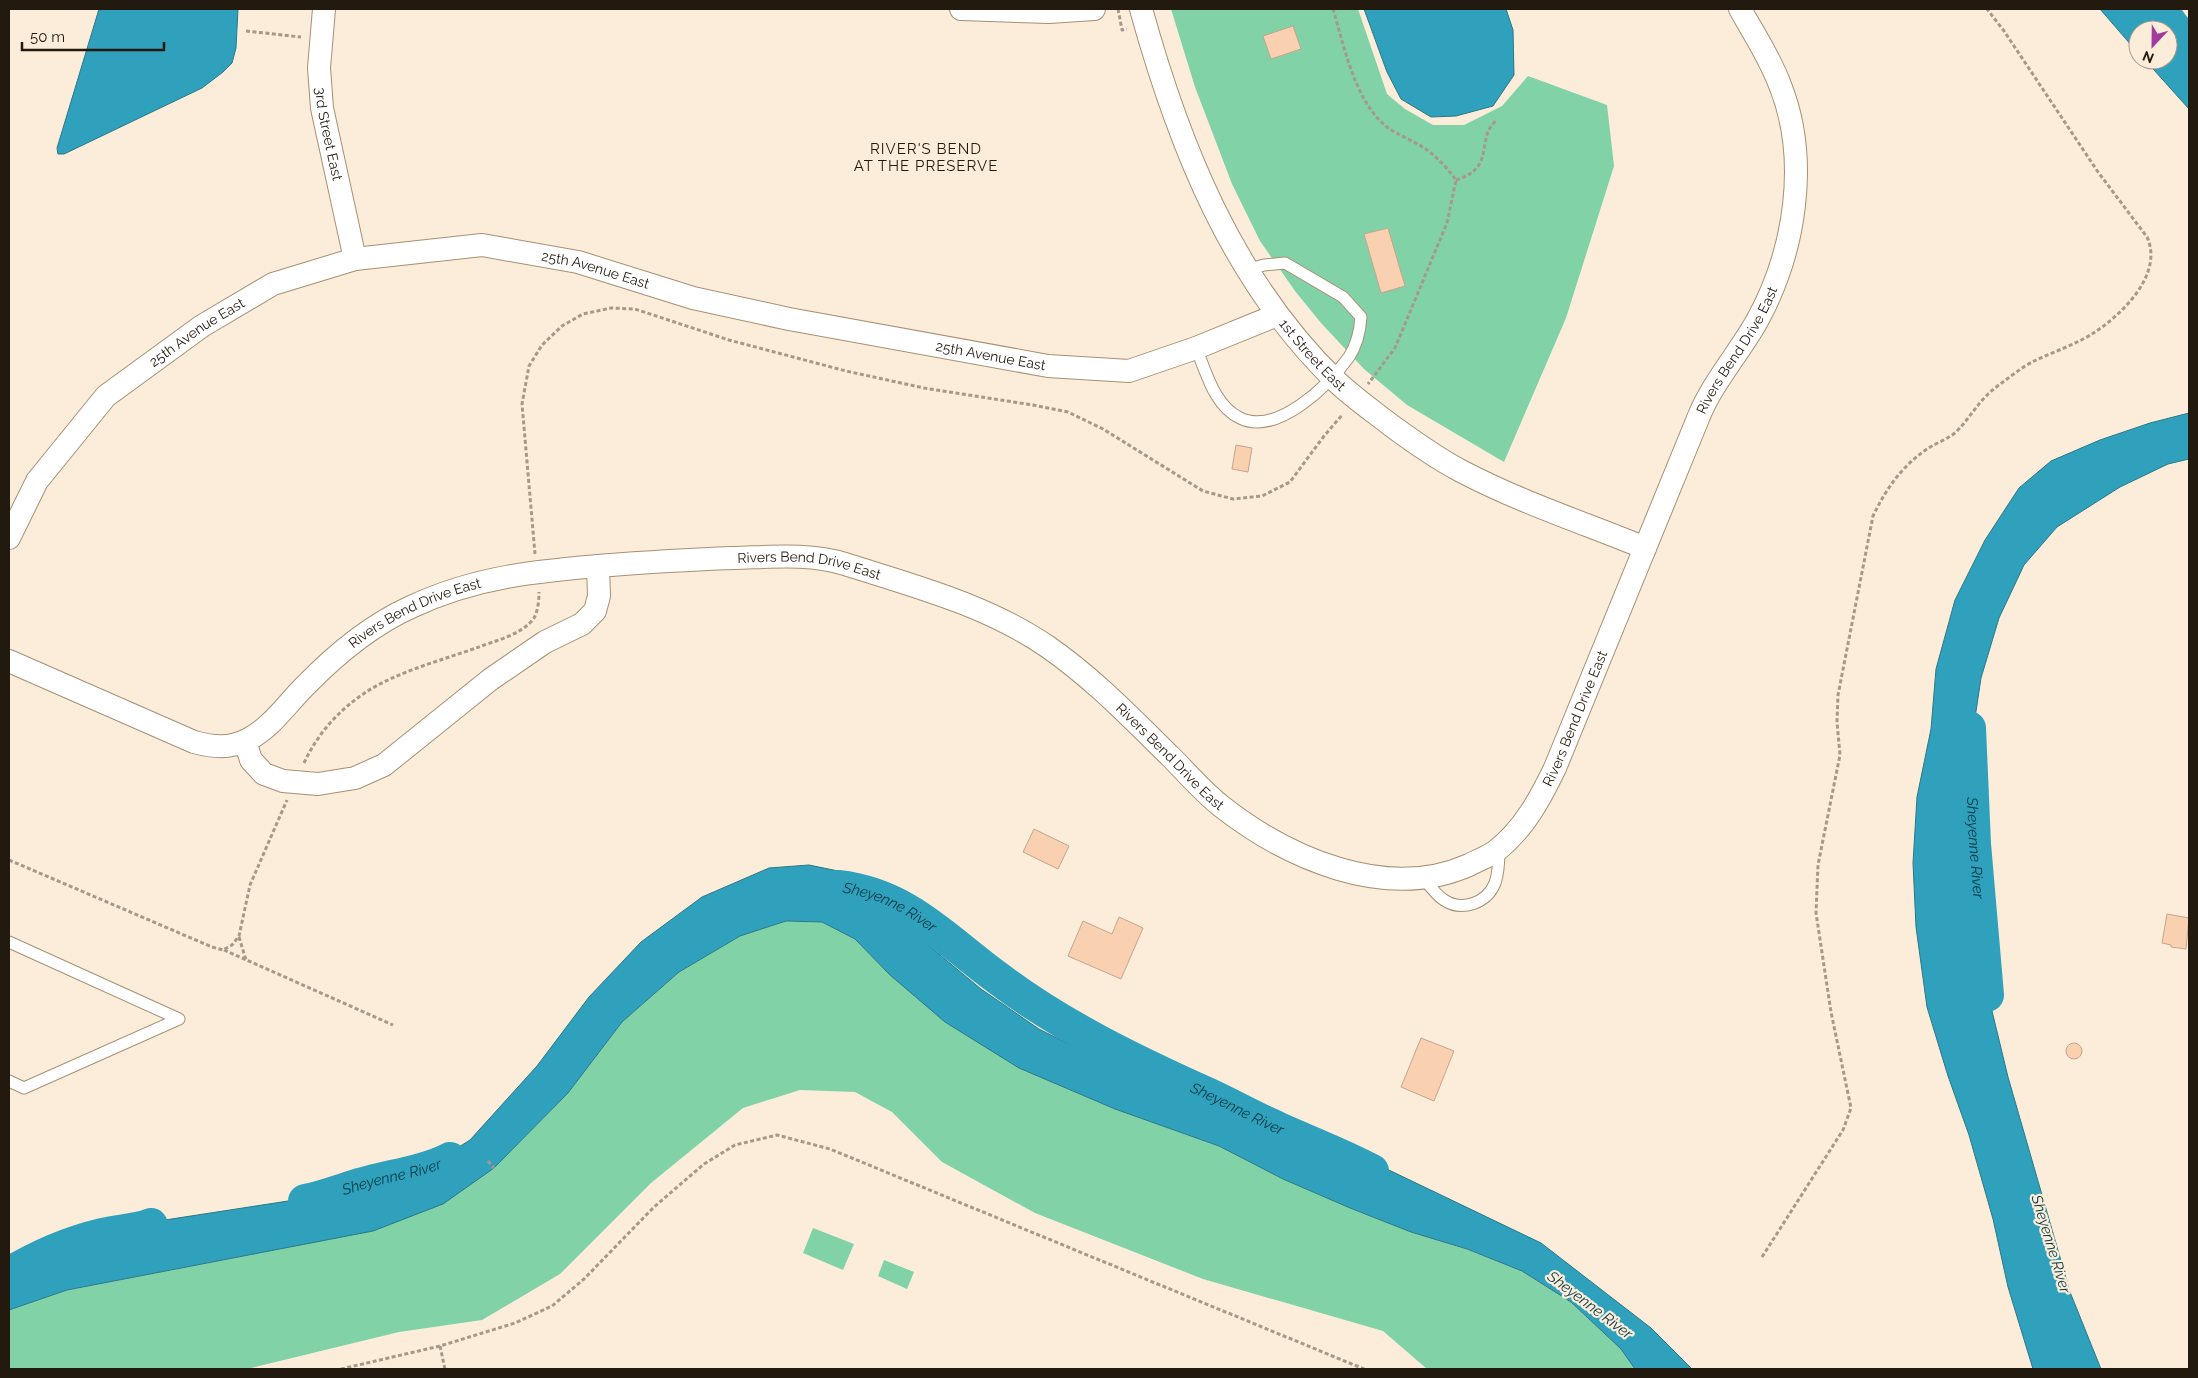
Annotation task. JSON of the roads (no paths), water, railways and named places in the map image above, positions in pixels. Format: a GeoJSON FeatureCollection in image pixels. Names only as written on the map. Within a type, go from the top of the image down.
{"type":"FeatureCollection","features":[{"type":"Feature","properties":{"kind":"street","name":"3rd Street East"},"geometry":{"type":"LineString","coordinates":[[324,9],[319,86],[322,108],[355,259]]}},
{"type":"Feature","properties":{"kind":"street"},"geometry":{"type":"LineString","coordinates":[[961,9],[1049,12],[1094,9]]}},
{"type":"Feature","properties":{"kind":"street","name":"1st Street East"},"geometry":{"type":"LineString","coordinates":[[1141,9],[1174,112],[1204,190],[1246,270],[1277,314],[1332,377],[1383,420],[1428,452],[1460,471],[1492,486],[1645,548]]}},
{"type":"Feature","properties":{"kind":"street","name":"Rivers Bend Drive East"},"geometry":{"type":"LineString","coordinates":[[9,661],[194,742],[212,747],[227,746],[245,741],[270,725],[306,684],[338,655],[369,631],[410,607],[472,584],[537,570],[690,559],[795,557],[835,561],[934,592],[992,615],[1048,647],[1103,692],[1217,804],[1260,835],[1318,863],[1363,875],[1403,879],[1451,872],[1493,853],[1514,835],[1538,805],[1707,398],[1758,320],[1777,277],[1792,222],[1796,173],[1792,129],[1781,86],[1740,9]]}},
{"type":"Feature","properties":{"kind":"street","name":"25th Avenue East"},"geometry":{"type":"LineString","coordinates":[[9,538],[37,481],[106,396],[202,326],[272,284],[355,259],[482,246],[578,262],[694,298],[789,319],[1048,366],[1128,371],[1196,348],[1277,314]]}},
{"type":"Feature","properties":{"kind":"street"},"geometry":{"type":"LineString","coordinates":[[245,741],[251,760],[264,774],[282,780],[318,784],[356,778],[384,765],[491,679],[545,642],[582,624],[595,611],[599,596],[598,566]]}},
{"type":"Feature","properties":{"kind":"lane"},"geometry":{"type":"LineString","coordinates":[[1196,348],[1215,393],[1228,410],[1238,417],[1252,422],[1271,422],[1292,412],[1332,377],[1350,356],[1359,335],[1361,317],[1343,297],[1285,263],[1264,265],[1246,270]]}},
{"type":"Feature","properties":{"kind":"lane"},"geometry":{"type":"LineString","coordinates":[[1423,877],[1444,900],[1461,905],[1473,905],[1488,896],[1495,884],[1499,848]]}},
{"type":"Feature","properties":{"kind":"lane"},"geometry":{"type":"LineString","coordinates":[[9,942],[179,1019],[24,1088],[9,1082]]}},
{"type":"Feature","properties":{"kind":"water"},"geometry":{"type":"Polygon","coordinates":[[[99,9],[238,9],[236,48],[232,63],[202,88],[64,154],[58,154],[57,148],[99,9]]]}},
{"type":"Feature","properties":{"kind":"water"},"geometry":{"type":"Polygon","coordinates":[[[1364,9],[1506,9],[1513,30],[1514,75],[1493,106],[1456,116],[1431,117],[1401,99],[1387,72],[1364,9]]]}},
{"type":"Feature","properties":{"kind":"water"},"geometry":{"type":"Polygon","coordinates":[[[2100,9],[2155,9],[2165,20],[2128,20],[2128,41],[2100,9]]]}},
{"type":"Feature","properties":{"kind":"water"},"geometry":{"type":"Polygon","coordinates":[[[2178,35],[2189,48],[2189,109],[2154,70],[2178,70],[2178,35]]]}},
{"type":"Feature","properties":{"kind":"water"},"geometry":{"type":"Polygon","coordinates":[[[2189,413],[2189,459],[2168,464],[2120,487],[2057,527],[2024,565],[1999,618],[1981,678],[1972,738],[1970,808],[1974,879],[1992,1011],[2008,1077],[2070,1292],[2101,1369],[2033,1369],[2008,1287],[1993,1219],[1969,1135],[1948,1076],[1927,1007],[1916,927],[1913,863],[1917,797],[1931,729],[1936,669],[1955,600],[1985,540],[2019,488],[2051,461],[2100,440],[2150,423],[2189,413]]]}},
{"type":"Feature","properties":{"kind":"water"},"geometry":{"type":"Polygon","coordinates":[[[809,865],[848,873],[887,902],[928,945],[981,989],[1039,1029],[1132,1076],[1231,1118],[1303,1145],[1368,1160],[1541,1243],[1651,1328],[1692,1369],[1635,1369],[1621,1349],[1571,1302],[1522,1271],[1467,1249],[1411,1232],[1350,1208],[1283,1179],[1219,1146],[1115,1109],[1019,1068],[945,1022],[890,975],[855,939],[822,922],[786,921],[740,936],[679,972],[622,1022],[568,1093],[494,1168],[443,1204],[373,1231],[67,1290],[9,1310],[9,1263],[52,1246],[165,1220],[288,1201],[365,1185],[427,1167],[470,1140],[537,1066],[589,997],[641,942],[702,897],[769,868],[809,865]]]}},
{"type":"Feature","properties":{"kind":"waterway","name":"Sheyenne River"},"geometry":{"type":"LineString","coordinates":[[2160,9],[2189,48]]}},
{"type":"Feature","properties":{"kind":"waterway","name":"Sheyenne River"},"geometry":{"type":"LineString","coordinates":[[1969,728],[1974,844],[1987,995]]}},
{"type":"Feature","properties":{"kind":"waterway","name":"Sheyenne River"},"geometry":{"type":"LineString","coordinates":[[838,887],[885,899],[905,909],[943,935],[1023,996],[1073,1028],[1270,1125],[1338,1154],[1372,1171]]}},
{"type":"Feature","properties":{"kind":"waterway","name":"Sheyenne River"},"geometry":{"type":"LineString","coordinates":[[305,1201],[428,1168],[450,1159]]}},
{"type":"Feature","properties":{"kind":"waterway","name":"Sheyenne River"},"geometry":{"type":"LineString","coordinates":[[9,1274],[65,1246],[102,1235],[139,1229],[151,1225]]}},
{"type":"Feature","properties":{"kind":"district","name":"RIVER'S BEND AT THE PRESERVE"},"geometry":{"type":"Point","coordinates":[926,158]}}]}
